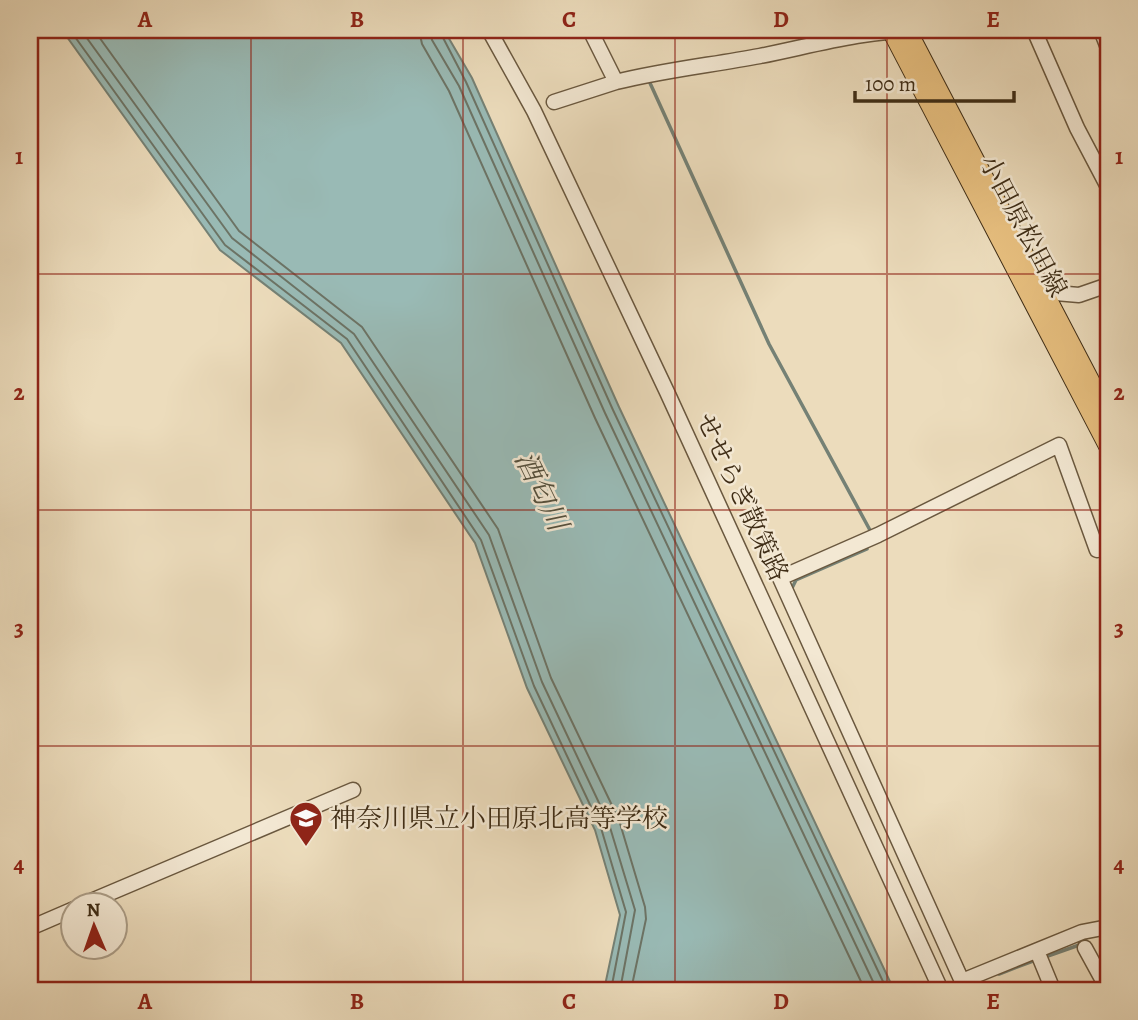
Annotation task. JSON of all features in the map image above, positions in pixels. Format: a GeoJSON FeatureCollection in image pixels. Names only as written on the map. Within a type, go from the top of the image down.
{"type":"FeatureCollection","features":[{"type":"Feature","properties":{"kind":"main road","name":"小田原松田線"},"geometry":{"type":"LineString","coordinates":[[891,30],[1108,446]]}},
{"type":"Feature","properties":{"kind":"main road","name":"小田原松田線"},"geometry":{"type":"LineString","coordinates":[[907,30],[1108,415]]}},
{"type":"Feature","properties":{"kind":"street","name":"せせらぎ散策路"},"geometry":{"type":"LineString","coordinates":[[489,30],[534,111],[667,391],[941,990]]}},
{"type":"Feature","properties":{"kind":"street"},"geometry":{"type":"LineString","coordinates":[[590,30],[616,82]]}},
{"type":"Feature","properties":{"kind":"street"},"geometry":{"type":"LineString","coordinates":[[554,102],[659,71],[758,56],[851,34],[919,30]]}},
{"type":"Feature","properties":{"kind":"street"},"geometry":{"type":"LineString","coordinates":[[1034,30],[1077,128],[1108,187]]}},
{"type":"Feature","properties":{"kind":"street"},"geometry":{"type":"LineString","coordinates":[[1101,30],[1108,48]]}},
{"type":"Feature","properties":{"kind":"street"},"geometry":{"type":"LineString","coordinates":[[1044,292],[1079,295],[1108,285]]}},
{"type":"Feature","properties":{"kind":"street"},"geometry":{"type":"LineString","coordinates":[[1108,548],[1097,550],[1059,445],[780,579],[964,986],[1039,957],[1085,932],[1108,927]]}},
{"type":"Feature","properties":{"kind":"street"},"geometry":{"type":"LineString","coordinates":[[119,890],[353,790]]}},
{"type":"Feature","properties":{"kind":"street"},"geometry":{"type":"LineString","coordinates":[[30,928],[60,915]]}},
{"type":"Feature","properties":{"kind":"street"},"geometry":{"type":"LineString","coordinates":[[1085,932],[1108,971]]}},
{"type":"Feature","properties":{"kind":"street"},"geometry":{"type":"LineString","coordinates":[[1085,948],[1108,990]]}},
{"type":"Feature","properties":{"kind":"street"},"geometry":{"type":"LineString","coordinates":[[1039,957],[1051,985],[1044,990]]}},
{"type":"Feature","properties":{"kind":"water","name":"酒匂川"},"geometry":{"type":"Polygon","coordinates":[[[62,30],[444,30],[472,78],[619,407],[894,990],[604,990],[620,915],[595,830],[527,688],[475,543],[341,343],[220,250],[62,30]]]}},
{"type":"Feature","properties":{"kind":"waterway"},"geometry":{"type":"LineString","coordinates":[[650,83],[769,344],[871,532]]}},
{"type":"Feature","properties":{"kind":"waterway"},"geometry":{"type":"LineString","coordinates":[[791,590],[796,580],[867,549]]}},
{"type":"Feature","properties":{"kind":"waterway"},"geometry":{"type":"LineString","coordinates":[[944,928],[965,972]]}},
{"type":"Feature","properties":{"kind":"waterway"},"geometry":{"type":"LineString","coordinates":[[1045,957],[1082,944]]}},
{"type":"Feature","properties":{"kind":"waterway"},"geometry":{"type":"LineString","coordinates":[[999,974],[1033,961]]}},
{"type":"Feature","properties":{"kind":"place","name":"神奈川県立小田原北高等学校"},"geometry":{"type":"Point","coordinates":[306,848]}}]}
